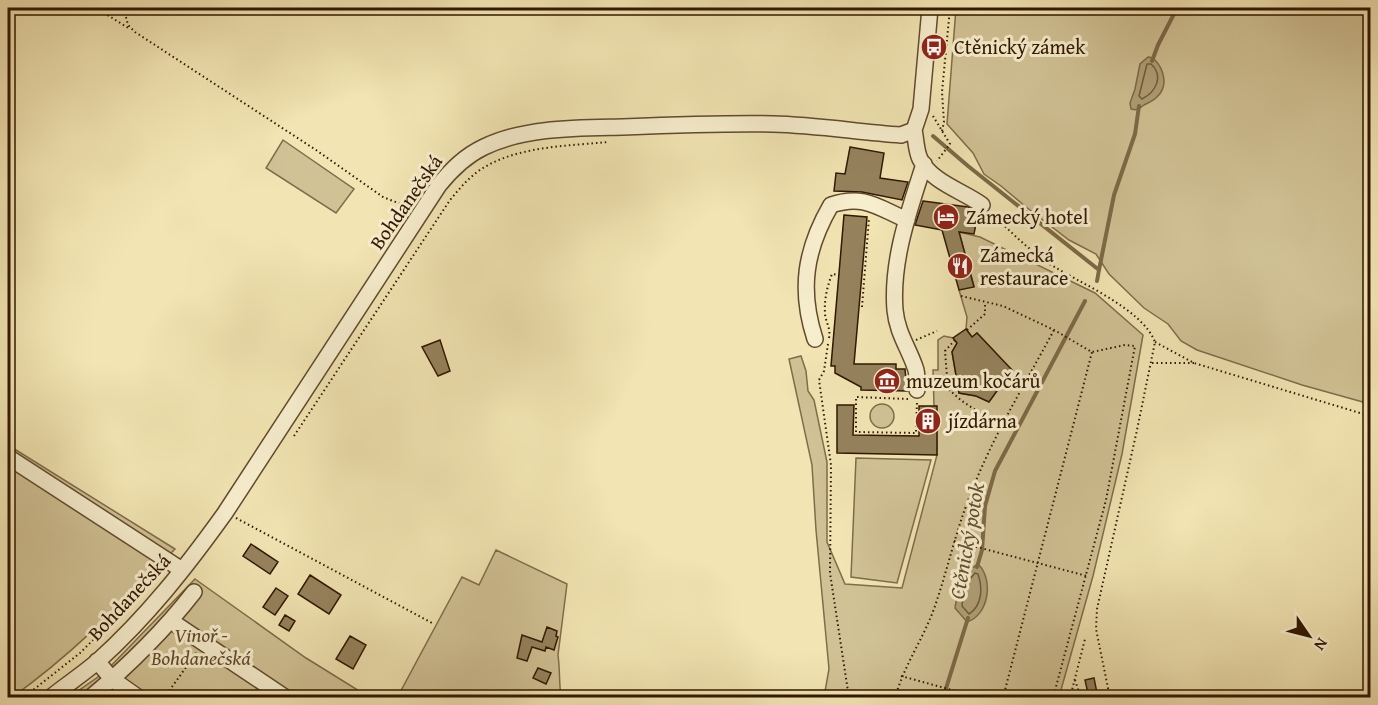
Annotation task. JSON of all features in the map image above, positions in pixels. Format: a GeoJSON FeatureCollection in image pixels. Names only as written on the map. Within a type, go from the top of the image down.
{"type":"FeatureCollection","features":[{"type":"Feature","properties":{"kind":"street"},"geometry":{"type":"LineString","coordinates":[[930,8],[921,109],[914,130],[920,158],[938,178],[982,205]]}},
{"type":"Feature","properties":{"kind":"street","name":"Bohdanečská"},"geometry":{"type":"LineString","coordinates":[[50,698],[97,661],[152,607],[177,567],[225,513],[422,212],[452,169],[466,157],[504,140],[538,132],[592,128],[776,124],[901,135],[914,130]]}},
{"type":"Feature","properties":{"kind":"street"},"geometry":{"type":"LineString","coordinates":[[917,395],[916,369],[901,336],[895,311],[895,280],[907,220],[924,164]]}},
{"type":"Feature","properties":{"kind":"street"},"geometry":{"type":"LineString","coordinates":[[814,339],[807,315],[805,279],[812,247],[831,205],[847,200],[861,200],[907,220]]}},
{"type":"Feature","properties":{"kind":"street"},"geometry":{"type":"LineString","coordinates":[[8,457],[177,567]]}},
{"type":"Feature","properties":{"kind":"street"},"geometry":{"type":"LineString","coordinates":[[90,698],[171,621],[194,592]]}},
{"type":"Feature","properties":{"kind":"street"},"geometry":{"type":"LineString","coordinates":[[171,621],[286,698]]}},
{"type":"Feature","properties":{"kind":"street"},"geometry":{"type":"LineString","coordinates":[[97,661],[112,679],[139,698]]}},
{"type":"Feature","properties":{"kind":"path"},"geometry":{"type":"LineString","coordinates":[[96,8],[384,197],[422,212]]}},
{"type":"Feature","properties":{"kind":"path"},"geometry":{"type":"LineString","coordinates":[[942,131],[944,122],[942,92],[950,8]]}},
{"type":"Feature","properties":{"kind":"path"},"geometry":{"type":"LineString","coordinates":[[126,17],[128,25],[135,32]]}},
{"type":"Feature","properties":{"kind":"path"},"geometry":{"type":"LineString","coordinates":[[294,436],[450,200],[470,177],[482,168],[508,156],[612,141]]}},
{"type":"Feature","properties":{"kind":"path"},"geometry":{"type":"LineString","coordinates":[[945,152],[949,146]]}},
{"type":"Feature","properties":{"kind":"path"},"geometry":{"type":"LineString","coordinates":[[982,205],[1039,256],[1088,284],[1144,324],[1155,342],[1097,609],[1096,629],[1110,698]]}},
{"type":"Feature","properties":{"kind":"path"},"geometry":{"type":"LineString","coordinates":[[393,230],[403,206]]}},
{"type":"Feature","properties":{"kind":"path"},"geometry":{"type":"LineString","coordinates":[[862,307],[869,212]]}},
{"type":"Feature","properties":{"kind":"path"},"geometry":{"type":"LineString","coordinates":[[839,275],[832,274],[826,290],[825,315],[830,331],[824,371],[819,380],[831,465],[831,573],[849,698]]}},
{"type":"Feature","properties":{"kind":"path"},"geometry":{"type":"LineString","coordinates":[[961,296],[1003,306],[1092,352],[1125,345],[1136,346],[1107,500],[1053,698]]}},
{"type":"Feature","properties":{"kind":"path"},"geometry":{"type":"LineString","coordinates":[[967,330],[985,314],[985,303]]}},
{"type":"Feature","properties":{"kind":"path"},"geometry":{"type":"LineString","coordinates":[[895,698],[901,676],[934,608],[971,492],[1001,427],[1053,330]]}},
{"type":"Feature","properties":{"kind":"path"},"geometry":{"type":"LineString","coordinates":[[914,341],[937,331]]}},
{"type":"Feature","properties":{"kind":"path"},"geometry":{"type":"LineString","coordinates":[[954,340],[945,351],[948,389],[1001,427]]}},
{"type":"Feature","properties":{"kind":"path"},"geometry":{"type":"LineString","coordinates":[[1155,342],[1194,363],[1371,416]]}},
{"type":"Feature","properties":{"kind":"path"},"geometry":{"type":"LineString","coordinates":[[1003,698],[1092,352]]}},
{"type":"Feature","properties":{"kind":"path"},"geometry":{"type":"LineString","coordinates":[[1151,363],[1194,363]]}},
{"type":"Feature","properties":{"kind":"path"},"geometry":{"type":"LineString","coordinates":[[917,395],[916,433],[856,432],[856,397],[917,395]]}},
{"type":"Feature","properties":{"kind":"path"},"geometry":{"type":"LineString","coordinates":[[225,513],[432,624]]}},
{"type":"Feature","properties":{"kind":"path"},"geometry":{"type":"LineString","coordinates":[[954,541],[1087,576]]}},
{"type":"Feature","properties":{"kind":"path"},"geometry":{"type":"LineString","coordinates":[[22,698],[80,653],[177,567]]}},
{"type":"Feature","properties":{"kind":"path"},"geometry":{"type":"LineString","coordinates":[[1070,698],[1085,639]]}},
{"type":"Feature","properties":{"kind":"path"},"geometry":{"type":"LineString","coordinates":[[164,698],[204,642]]}},
{"type":"Feature","properties":{"kind":"path"},"geometry":{"type":"LineString","coordinates":[[901,676],[981,698]]}},
{"type":"Feature","properties":{"kind":"path"},"geometry":{"type":"LineString","coordinates":[[1075,679],[1081,698]]}},
{"type":"Feature","properties":{"kind":"green space"},"geometry":{"type":"Polygon","coordinates":[[[956,8],[1370,8],[1370,404],[1302,385],[1197,350],[1181,341],[1168,324],[1144,308],[1109,274],[1096,254],[1069,240],[984,174],[973,153],[947,124],[956,8]]]}},
{"type":"Feature","properties":{"kind":"green space"},"geometry":{"type":"Polygon","coordinates":[[[283,140],[354,189],[336,213],[266,168],[283,140]]]}},
{"type":"Feature","properties":{"kind":"green space"},"geometry":{"type":"Polygon","coordinates":[[[959,232],[980,237],[1095,293],[1143,335],[1122,454],[1093,576],[1059,697],[824,697],[829,669],[812,465],[789,359],[801,356],[806,371],[808,391],[814,400],[827,462],[827,542],[845,584],[902,588],[937,455],[933,370],[938,370],[938,340],[944,336],[953,338],[957,343],[952,352],[959,393],[989,401],[1012,370],[977,333],[972,337],[966,329],[967,317],[959,290],[974,286],[959,232]]]}},
{"type":"Feature","properties":{"kind":"green space"},"geometry":{"type":"Polygon","coordinates":[[[882,404],[891,407],[894,416],[891,425],[882,428],[873,425],[870,416],[873,407],[882,404]]]}},
{"type":"Feature","properties":{"kind":"green space"},"geometry":{"type":"Polygon","coordinates":[[[8,445],[175,549],[76,646],[11,698],[8,697],[8,445]]]}},
{"type":"Feature","properties":{"kind":"green space"},"geometry":{"type":"Polygon","coordinates":[[[856,458],[931,460],[897,583],[851,577],[856,458]]]}},
{"type":"Feature","properties":{"kind":"green space"},"geometry":{"type":"Polygon","coordinates":[[[496,550],[567,584],[558,655],[561,697],[397,698],[462,577],[479,585],[496,550]]]}},
{"type":"Feature","properties":{"kind":"green space","name":"Vinoř - Bohdanečská"},"geometry":{"type":"Polygon","coordinates":[[[195,579],[306,658],[369,697],[68,698],[105,672],[195,579]]]}},
{"type":"Feature","properties":{"kind":"water"},"geometry":{"type":"Polygon","coordinates":[[[1148,57],[1153,58],[1160,67],[1164,77],[1163,88],[1154,100],[1138,109],[1131,109],[1130,103],[1140,64],[1148,57]]]}},
{"type":"Feature","properties":{"kind":"water"},"geometry":{"type":"Polygon","coordinates":[[[978,564],[986,578],[987,596],[980,612],[967,622],[955,608],[957,595],[967,573],[978,564]]]}},
{"type":"Feature","properties":{"kind":"building"},"geometry":{"type":"Polygon","coordinates":[[[850,147],[884,153],[880,178],[908,182],[902,200],[862,192],[834,191],[836,173],[845,174],[850,147]]]}},
{"type":"Feature","properties":{"kind":"building"},"geometry":{"type":"Polygon","coordinates":[[[923,201],[968,207],[978,214],[974,234],[959,232],[974,287],[959,290],[942,230],[915,225],[923,201]]]}},
{"type":"Feature","properties":{"kind":"building"},"geometry":{"type":"Polygon","coordinates":[[[844,215],[867,217],[854,364],[896,364],[896,369],[905,369],[907,391],[861,390],[861,387],[835,373],[835,366],[831,366],[844,215]]]}},
{"type":"Feature","properties":{"kind":"building"},"geometry":{"type":"Polygon","coordinates":[[[966,329],[972,337],[977,333],[1012,370],[989,402],[976,396],[959,393],[952,352],[957,343],[953,338],[966,329]]]}},
{"type":"Feature","properties":{"kind":"building"},"geometry":{"type":"Polygon","coordinates":[[[440,340],[450,371],[438,376],[422,347],[440,340]]]}},
{"type":"Feature","properties":{"kind":"building","name":"jízdárna"},"geometry":{"type":"Polygon","coordinates":[[[837,405],[854,405],[853,435],[919,436],[919,406],[937,406],[937,455],[837,453],[837,405]]]}},
{"type":"Feature","properties":{"kind":"building"},"geometry":{"type":"Polygon","coordinates":[[[251,544],[278,562],[270,574],[243,556],[251,544]]]}},
{"type":"Feature","properties":{"kind":"building"},"geometry":{"type":"Polygon","coordinates":[[[310,575],[341,595],[329,614],[298,594],[310,575]]]}},
{"type":"Feature","properties":{"kind":"building"},"geometry":{"type":"Polygon","coordinates":[[[276,588],[288,596],[275,615],[263,607],[276,588]]]}},
{"type":"Feature","properties":{"kind":"building"},"geometry":{"type":"Polygon","coordinates":[[[285,615],[295,621],[289,631],[279,625],[285,615]]]}},
{"type":"Feature","properties":{"kind":"building"},"geometry":{"type":"Polygon","coordinates":[[[547,627],[557,631],[556,636],[558,637],[554,650],[546,647],[545,651],[532,647],[527,661],[517,658],[522,635],[542,642],[547,627]]]}},
{"type":"Feature","properties":{"kind":"building"},"geometry":{"type":"Polygon","coordinates":[[[350,636],[366,645],[353,669],[336,659],[350,636]]]}},
{"type":"Feature","properties":{"kind":"building"},"geometry":{"type":"Polygon","coordinates":[[[538,668],[551,673],[546,684],[533,678],[538,668]]]}},
{"type":"Feature","properties":{"kind":"building"},"geometry":{"type":"Polygon","coordinates":[[[1094,678],[1098,698],[1089,698],[1085,680],[1094,678]]]}},
{"type":"Feature","properties":{"kind":"waterway"},"geometry":{"type":"LineString","coordinates":[[1152,61],[1177,8]]}},
{"type":"Feature","properties":{"kind":"waterway"},"geometry":{"type":"LineString","coordinates":[[1099,270],[1114,195],[1135,134],[1139,106]]}},
{"type":"Feature","properties":{"kind":"waterway","name":"Ctěnický potok"},"geometry":{"type":"LineString","coordinates":[[933,136],[1099,270],[1097,281]]}},
{"type":"Feature","properties":{"kind":"waterway","name":"Ctěnický potok"},"geometry":{"type":"LineString","coordinates":[[977,567],[982,550],[985,506],[995,471],[1085,301]]}},
{"type":"Feature","properties":{"kind":"waterway","name":"Ctěnický potok"},"geometry":{"type":"LineString","coordinates":[[943,698],[968,618]]}},
{"type":"Feature","properties":{"kind":"place","name":"Ctěnický zámek"},"geometry":{"type":"Point","coordinates":[934,47]}},
{"type":"Feature","properties":{"kind":"place","name":"Zámecký hotel"},"geometry":{"type":"Point","coordinates":[946,217]}},
{"type":"Feature","properties":{"kind":"place","name":"Zámecká restaurace"},"geometry":{"type":"Point","coordinates":[960,266]}},
{"type":"Feature","properties":{"kind":"place","name":"muzeum kočárů"},"geometry":{"type":"Point","coordinates":[887,381]}},
{"type":"Feature","properties":{"kind":"place","name":"jízdárna"},"geometry":{"type":"Point","coordinates":[928,421]}}]}
